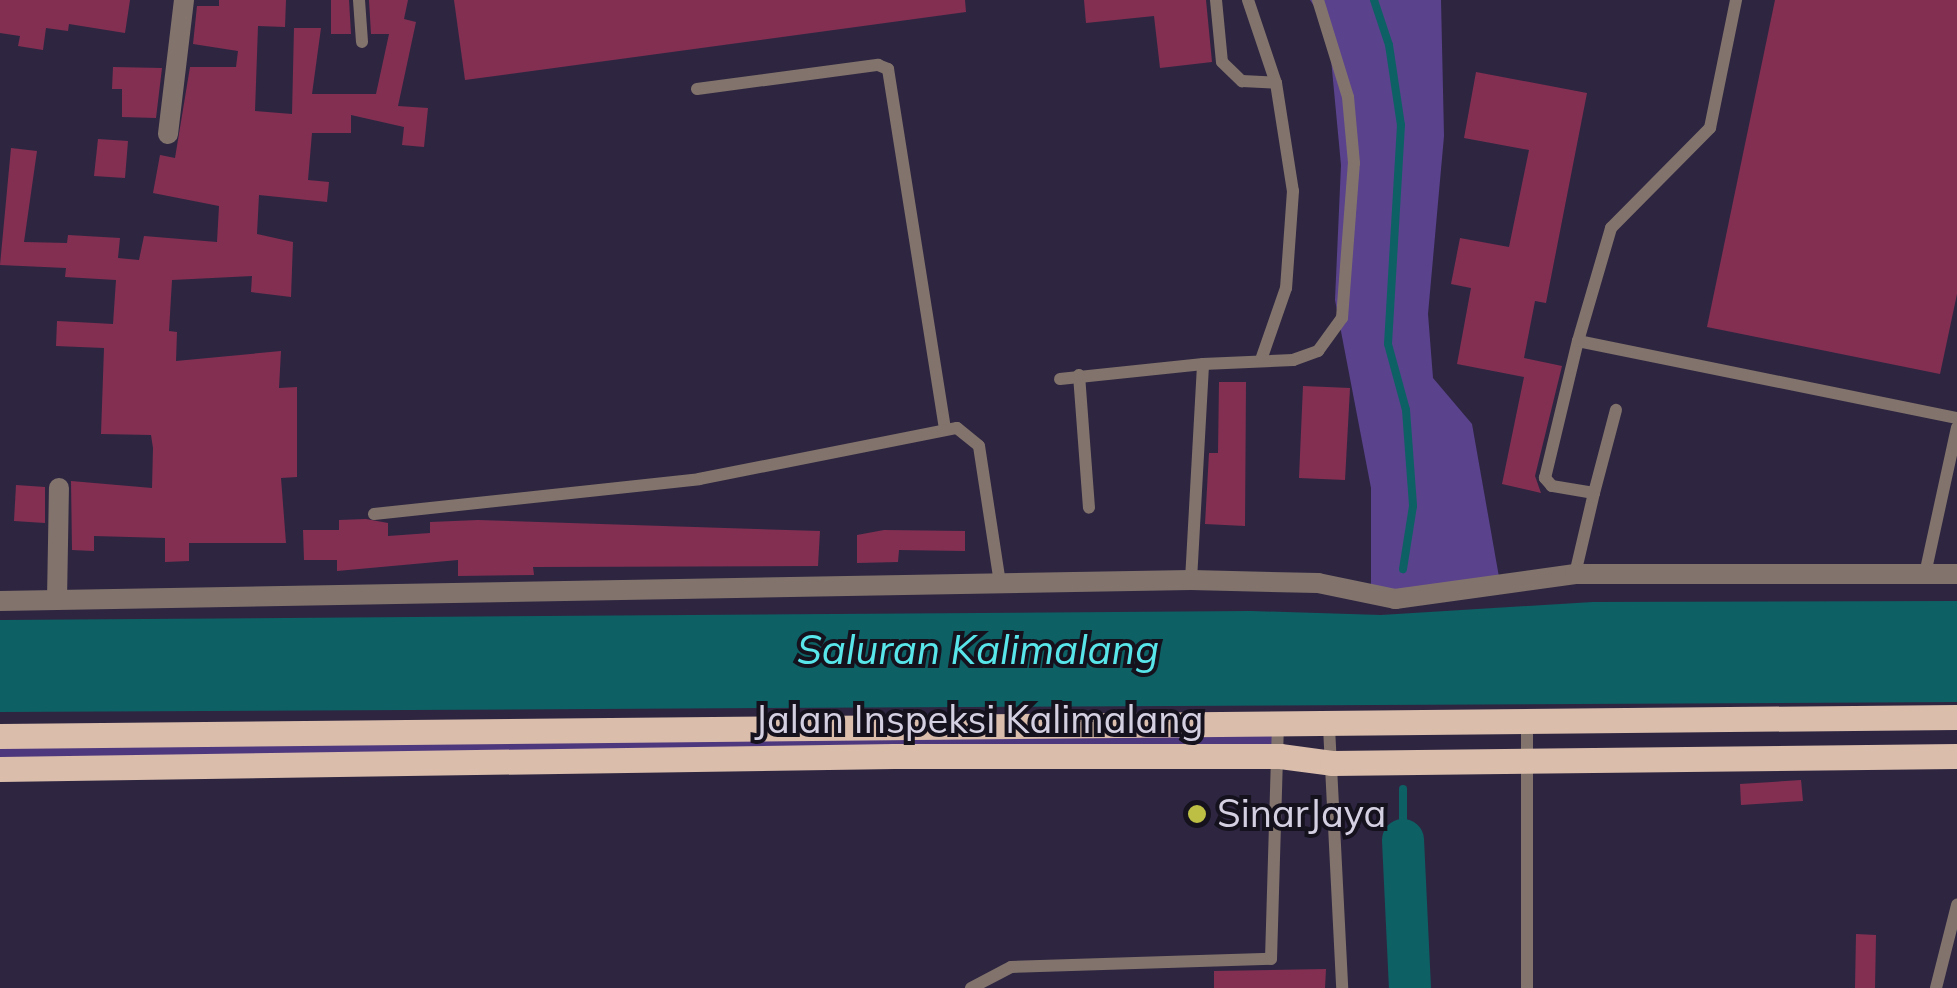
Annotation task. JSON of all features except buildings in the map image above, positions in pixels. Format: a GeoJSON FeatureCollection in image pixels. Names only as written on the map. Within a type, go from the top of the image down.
{"type":"FeatureCollection","features":[{"type":"Feature","properties":{"kind":"main road","name":"Jalan Inspeksi Kalimalang"},"geometry":{"type":"LineString","coordinates":[[0,736],[1278,727],[1448,724],[1527,718],[1957,717]]}},
{"type":"Feature","properties":{"kind":"main road"},"geometry":{"type":"LineString","coordinates":[[888,728],[894,756]]}},
{"type":"Feature","properties":{"kind":"main road"},"geometry":{"type":"LineString","coordinates":[[253,767],[258,733]]}},
{"type":"Feature","properties":{"kind":"main road","name":"Jalan Inspeksi Kalimalang"},"geometry":{"type":"LineString","coordinates":[[0,769],[894,756],[1280,756],[1332,763],[1957,756]]}},
{"type":"Feature","properties":{"kind":"street"},"geometry":{"type":"LineString","coordinates":[[168,134],[184,0]]}},
{"type":"Feature","properties":{"kind":"street"},"geometry":{"type":"LineString","coordinates":[[57,600],[59,488]]}},
{"type":"Feature","properties":{"kind":"street"},"geometry":{"type":"LineString","coordinates":[[0,601],[1191,580],[1318,582],[1394,599],[1575,574],[1957,574]]}},
{"type":"Feature","properties":{"kind":"lane"},"geometry":{"type":"LineString","coordinates":[[360,0],[362,42]]}},
{"type":"Feature","properties":{"kind":"lane"},"geometry":{"type":"LineString","coordinates":[[1216,0],[1222,62],[1242,80],[1276,83]]}},
{"type":"Feature","properties":{"kind":"lane"},"geometry":{"type":"LineString","coordinates":[[1248,0],[1276,83],[1294,191],[1286,288],[1262,357]]}},
{"type":"Feature","properties":{"kind":"lane"},"geometry":{"type":"LineString","coordinates":[[1060,379],[1262,357],[1293,360],[1318,351],[1342,318],[1354,163],[1348,97],[1318,0]]}},
{"type":"Feature","properties":{"kind":"lane"},"geometry":{"type":"LineString","coordinates":[[1594,493],[1552,486],[1545,478],[1578,341],[1611,228],[1710,128],[1736,0]]}},
{"type":"Feature","properties":{"kind":"lane"},"geometry":{"type":"LineString","coordinates":[[698,89],[878,65],[888,69],[945,428]]}},
{"type":"Feature","properties":{"kind":"lane"},"geometry":{"type":"LineString","coordinates":[[1578,341],[1957,418]]}},
{"type":"Feature","properties":{"kind":"lane"},"geometry":{"type":"LineString","coordinates":[[1191,580],[1203,364]]}},
{"type":"Feature","properties":{"kind":"lane"},"geometry":{"type":"LineString","coordinates":[[1078,375],[1088,508]]}},
{"type":"Feature","properties":{"kind":"lane"},"geometry":{"type":"LineString","coordinates":[[1575,574],[1616,410]]}},
{"type":"Feature","properties":{"kind":"lane"},"geometry":{"type":"LineString","coordinates":[[1925,574],[1957,427]]}},
{"type":"Feature","properties":{"kind":"lane"},"geometry":{"type":"LineString","coordinates":[[374,514],[699,478],[945,428],[968,431],[979,446],[1000,584]]}},
{"type":"Feature","properties":{"kind":"lane"},"geometry":{"type":"LineString","coordinates":[[1527,718],[1527,988]]}},
{"type":"Feature","properties":{"kind":"lane"},"geometry":{"type":"LineString","coordinates":[[1342,726],[1332,763],[1342,988]]}},
{"type":"Feature","properties":{"kind":"lane"},"geometry":{"type":"LineString","coordinates":[[971,988],[1011,967],[1271,964],[1270,844],[1280,756],[1278,727]]}},
{"type":"Feature","properties":{"kind":"lane"},"geometry":{"type":"LineString","coordinates":[[1936,988],[1957,905]]}},
{"type":"Feature","properties":{"kind":"shaded area"},"geometry":{"type":"Polygon","coordinates":[[[1310,0],[1441,0],[1444,136],[1428,314],[1433,378],[1472,424],[1499,577],[1371,593],[1371,488],[1335,300],[1341,165],[1328,27],[1310,0]]]}},
{"type":"Feature","properties":{"kind":"shaded area"},"geometry":{"type":"Polygon","coordinates":[[[1278,727],[1280,756],[0,769],[0,736],[1278,727]]]}},
{"type":"Feature","properties":{"kind":"water","name":"Saluran Kalimalang"},"geometry":{"type":"Polygon","coordinates":[[[1957,601],[1957,702],[0,712],[0,620],[1251,611],[1381,615],[1593,602],[1957,601]]]}},
{"type":"Feature","properties":{"kind":"waterway"},"geometry":{"type":"LineString","coordinates":[[1374,0],[1389,45],[1401,125],[1388,344],[1406,410],[1413,506],[1403,569]]}},
{"type":"Feature","properties":{"kind":"waterway"},"geometry":{"type":"LineString","coordinates":[[1403,789],[1403,840]]}},
{"type":"Feature","properties":{"kind":"waterway"},"geometry":{"type":"LineString","coordinates":[[1403,840],[1410,988]]}},
{"type":"Feature","properties":{"kind":"place","name":"SinarJaya"},"geometry":{"type":"Point","coordinates":[1197,814]}}]}
